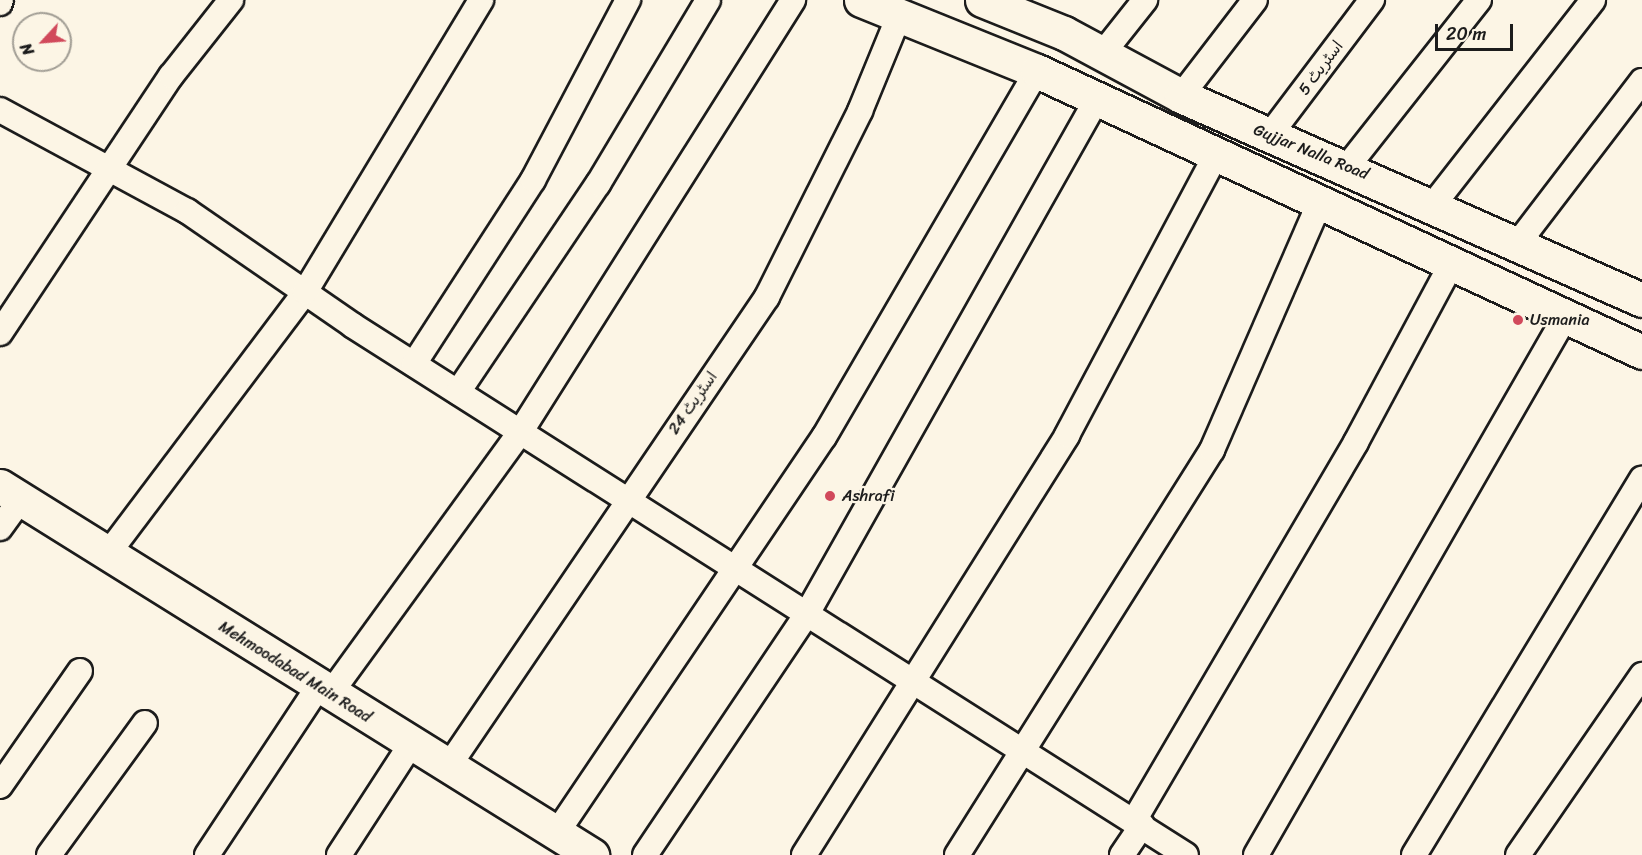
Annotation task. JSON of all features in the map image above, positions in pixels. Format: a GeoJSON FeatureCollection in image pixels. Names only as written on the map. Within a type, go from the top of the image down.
{"type":"FeatureCollection","features":[{"type":"Feature","properties":{"kind":"street"},"geometry":{"type":"LineString","coordinates":[[0,333],[110,169],[231,0]]}},
{"type":"Feature","properties":{"kind":"street"},"geometry":{"type":"LineString","coordinates":[[107,555],[305,292],[481,0]]}},
{"type":"Feature","properties":{"kind":"street"},"geometry":{"type":"LineString","coordinates":[[414,364],[533,180],[628,0]]}},
{"type":"Feature","properties":{"kind":"street"},"geometry":{"type":"LineString","coordinates":[[458,392],[598,184],[708,0]]}},
{"type":"Feature","properties":{"kind":"street"},"geometry":{"type":"LineString","coordinates":[[207,855],[325,690],[521,431],[793,0]]}},
{"type":"Feature","properties":{"kind":"street"},"geometry":{"type":"LineString","coordinates":[[861,0],[1037,71],[1216,155],[1321,199],[1564,319],[1642,352]]}},
{"type":"Feature","properties":{"kind":"street","name":"Gujjar Nalla Road"},"geometry":{"type":"LineString","coordinates":[[982,0],[1025,7],[1180,96],[1269,136],[1347,166],[1433,205],[1515,247],[1642,300]]}},
{"type":"Feature","properties":{"kind":"street"},"geometry":{"type":"LineString","coordinates":[[1103,53],[1145,0]]}},
{"type":"Feature","properties":{"kind":"street"},"geometry":{"type":"LineString","coordinates":[[1180,96],[1255,0]]}},
{"type":"Feature","properties":{"kind":"street","name":"اسٹریٹ 5"},"geometry":{"type":"LineString","coordinates":[[1269,136],[1372,0]]}},
{"type":"Feature","properties":{"kind":"street"},"geometry":{"type":"LineString","coordinates":[[1347,166],[1479,0]]}},
{"type":"Feature","properties":{"kind":"street"},"geometry":{"type":"LineString","coordinates":[[1433,205],[1593,0]]}},
{"type":"Feature","properties":{"kind":"street","name":"اسٹریٹ 24"},"geometry":{"type":"LineString","coordinates":[[448,767],[627,498],[766,297],[860,111],[899,16]]}},
{"type":"Feature","properties":{"kind":"street"},"geometry":{"type":"LineString","coordinates":[[577,848],[736,567],[824,437],[1037,71]]}},
{"type":"Feature","properties":{"kind":"street"},"geometry":{"type":"LineString","coordinates":[[1515,247],[1642,81]]}},
{"type":"Feature","properties":{"kind":"street"},"geometry":{"type":"LineString","coordinates":[[645,855],[808,612],[1097,99]]}},
{"type":"Feature","properties":{"kind":"street"},"geometry":{"type":"LineString","coordinates":[[0,110],[187,211],[414,364],[1024,749],[1186,855]]}},
{"type":"Feature","properties":{"kind":"street"},"geometry":{"type":"LineString","coordinates":[[804,855],[917,681],[1067,435],[1216,155]]}},
{"type":"Feature","properties":{"kind":"street"},"geometry":{"type":"LineString","coordinates":[[957,855],[1212,450],[1321,199]]}},
{"type":"Feature","properties":{"kind":"street"},"geometry":{"type":"LineString","coordinates":[[1122,855],[1138,822],[1356,442],[1451,265]]}},
{"type":"Feature","properties":{"kind":"street"},"geometry":{"type":"LineString","coordinates":[[1256,855],[1564,319]]}},
{"type":"Feature","properties":{"kind":"street"},"geometry":{"type":"LineString","coordinates":[[1414,855],[1642,479]]}},
{"type":"Feature","properties":{"kind":"street"},"geometry":{"type":"LineString","coordinates":[[0,528],[10,493]]}},
{"type":"Feature","properties":{"kind":"street","name":"Mehmoodabad Main Road"},"geometry":{"type":"LineString","coordinates":[[10,493],[577,848]]}},
{"type":"Feature","properties":{"kind":"street"},"geometry":{"type":"LineString","coordinates":[[0,786],[80,671]]}},
{"type":"Feature","properties":{"kind":"street"},"geometry":{"type":"LineString","coordinates":[[1518,855],[1642,675]]}},
{"type":"Feature","properties":{"kind":"street"},"geometry":{"type":"LineString","coordinates":[[49,855],[145,723]]}},
{"type":"Feature","properties":{"kind":"street"},"geometry":{"type":"LineString","coordinates":[[339,855],[411,744]]}},
{"type":"Feature","properties":{"kind":"place","name":"Usmania"},"geometry":{"type":"Point","coordinates":[1518,320]}},
{"type":"Feature","properties":{"kind":"place","name":"Ashrafi"},"geometry":{"type":"Point","coordinates":[830,496]}}]}
